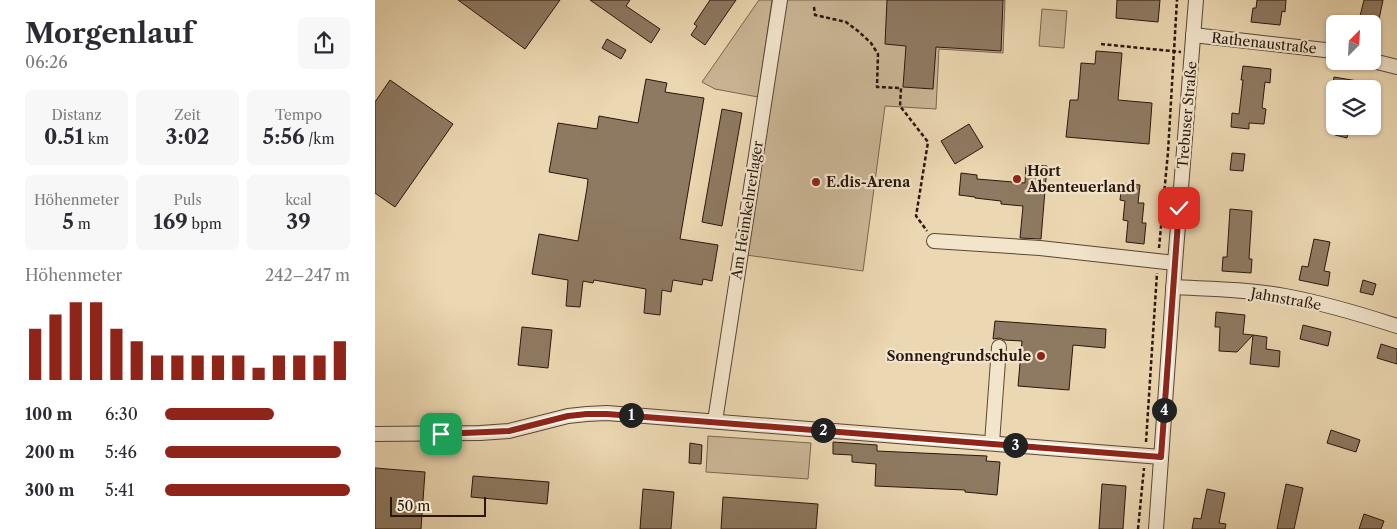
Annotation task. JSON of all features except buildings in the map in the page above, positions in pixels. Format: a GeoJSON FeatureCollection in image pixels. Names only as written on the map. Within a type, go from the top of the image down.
{"type":"FeatureCollection","features":[{"type":"Feature","properties":{"kind":"street","name":"Am Heimkehrerlager"},"geometry":{"type":"LineString","coordinates":[[715,421],[780,0]]}},
{"type":"Feature","properties":{"kind":"street","name":"Trebuser Straße"},"geometry":{"type":"LineString","coordinates":[[1155,529],[1196,0]]}},
{"type":"Feature","properties":{"kind":"street","name":"Rathenaustraße"},"geometry":{"type":"LineString","coordinates":[[1193,35],[1326,50]]}},
{"type":"Feature","properties":{"kind":"street"},"geometry":{"type":"LineString","coordinates":[[1381,63],[1397,67]]}},
{"type":"Feature","properties":{"kind":"street"},"geometry":{"type":"LineString","coordinates":[[934,240],[1040,248],[1175,263]]}},
{"type":"Feature","properties":{"kind":"street","name":"Jahnstraße"},"geometry":{"type":"LineString","coordinates":[[1173,287],[1283,296],[1349,310],[1397,326]]}},
{"type":"Feature","properties":{"kind":"street"},"geometry":{"type":"LineString","coordinates":[[992,443],[999,347]]}},
{"type":"Feature","properties":{"kind":"street"},"geometry":{"type":"LineString","coordinates":[[375,434],[509,431],[568,416],[607,414],[1161,457]]}},
{"type":"Feature","properties":{"kind":"path"},"geometry":{"type":"LineString","coordinates":[[814,7],[815,15],[846,22],[871,43],[878,54],[877,86],[901,88],[900,106],[928,142],[916,216],[934,240]]}},
{"type":"Feature","properties":{"kind":"path"},"geometry":{"type":"LineString","coordinates":[[1101,44],[1192,53]]}},
{"type":"Feature","properties":{"kind":"shaded area"},"geometry":{"type":"Polygon","coordinates":[[[759,0],[772,0],[758,97],[715,89],[702,82],[759,0]]]}},
{"type":"Feature","properties":{"kind":"shaded area","name":"E.dis-Arena"},"geometry":{"type":"Polygon","coordinates":[[[786,0],[1005,0],[1003,53],[939,49],[936,109],[885,106],[863,271],[746,255],[786,0]]]}},
{"type":"Feature","properties":{"kind":"shaded area"},"geometry":{"type":"Polygon","coordinates":[[[1042,9],[1067,11],[1064,48],[1039,46],[1042,9]]]}},
{"type":"Feature","properties":{"kind":"shaded area"},"geometry":{"type":"Polygon","coordinates":[[[708,436],[811,443],[808,479],[706,472],[708,436]]]}},
{"type":"Feature","properties":{"kind":"place","name":"Hort Abenteuerland"},"geometry":{"type":"Point","coordinates":[1017,179]}},
{"type":"Feature","properties":{"kind":"place","name":"E.dis-Arena"},"geometry":{"type":"Point","coordinates":[816,182]}},
{"type":"Feature","properties":{"kind":"place","name":"Sonnengrundschule"},"geometry":{"type":"Point","coordinates":[1041,356]}},
{"type":"Feature","properties":{"kind":"route"},"geometry":{"type":"LineString","coordinates":[[441,434],[509,431],[568,416],[607,414],[1161,457],[1179,208]]}}]}
